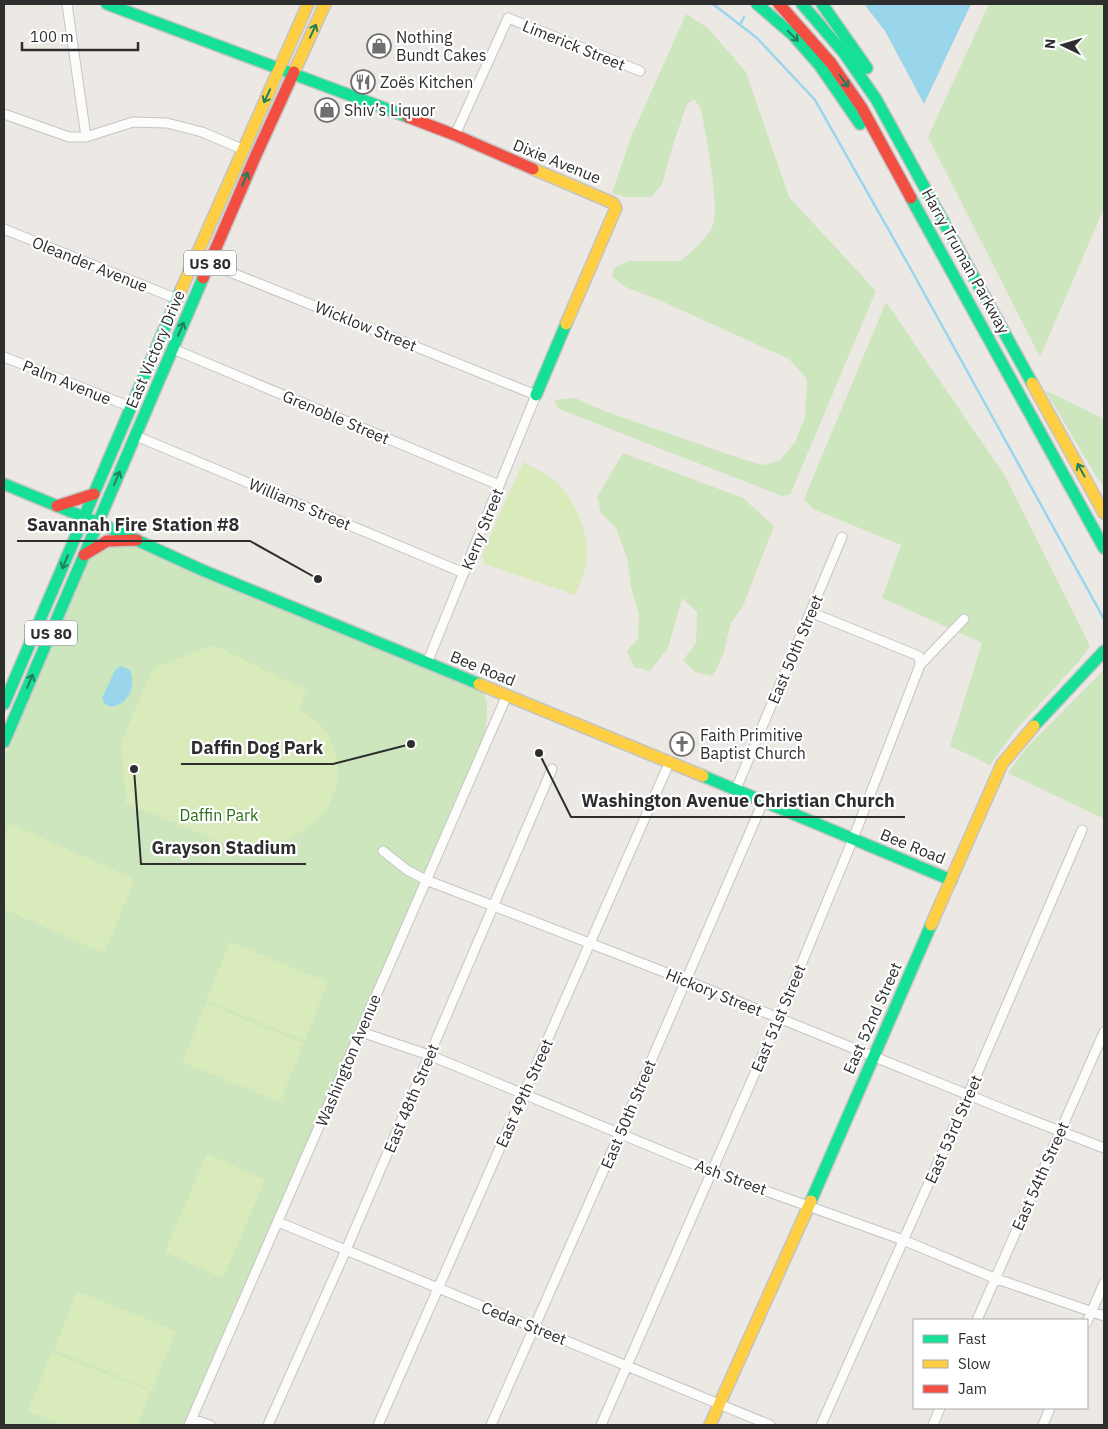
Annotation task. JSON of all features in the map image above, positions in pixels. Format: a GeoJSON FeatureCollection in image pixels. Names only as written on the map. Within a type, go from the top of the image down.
{"type":"FeatureCollection","features":[{"type":"Feature","properties":{"kind":"main road","name":"Dixie Avenue"},"geometry":{"type":"LineString","coordinates":[[107,4],[455,135],[545,175],[600,196],[612,203],[616,208],[536,395]]}},
{"type":"Feature","properties":{"kind":"main road","name":"East Victory Drive"},"geometry":{"type":"LineString","coordinates":[[4,703],[242,149],[308,4]]}},
{"type":"Feature","properties":{"kind":"main road","name":"East Victory Drive"},"geometry":{"type":"LineString","coordinates":[[4,742],[256,155],[325,4]]}},
{"type":"Feature","properties":{"kind":"main road"},"geometry":{"type":"LineString","coordinates":[[757,4],[793,35],[820,66],[856,116],[1049,447]]}},
{"type":"Feature","properties":{"kind":"main road","name":"Harry Truman Parkway"},"geometry":{"type":"LineString","coordinates":[[779,4],[831,63],[862,108],[1104,548]]}},
{"type":"Feature","properties":{"kind":"main road","name":"Harry Truman Parkway"},"geometry":{"type":"LineString","coordinates":[[802,4],[826,30],[861,75],[892,124],[1104,513]]}},
{"type":"Feature","properties":{"kind":"main road"},"geometry":{"type":"LineString","coordinates":[[822,4],[854,47],[880,90],[920,177]]}},
{"type":"Feature","properties":{"kind":"main road","name":"Bee Road"},"geometry":{"type":"LineString","coordinates":[[4,484],[298,611],[736,789],[951,880]]}},
{"type":"Feature","properties":{"kind":"main road"},"geometry":{"type":"LineString","coordinates":[[57,506],[94,494]]}},
{"type":"Feature","properties":{"kind":"main road"},"geometry":{"type":"LineString","coordinates":[[84,556],[107,541],[137,540]]}},
{"type":"Feature","properties":{"kind":"main road","name":"East 52nd Street"},"geometry":{"type":"LineString","coordinates":[[710,1425],[809,1205],[1002,764],[1018,743],[1104,651]]}},
{"type":"Feature","properties":{"kind":"street"},"geometry":{"type":"LineString","coordinates":[[66,4],[86,137]]}},
{"type":"Feature","properties":{"kind":"street","name":"Limerick Street"},"geometry":{"type":"LineString","coordinates":[[455,135],[508,18],[640,71]]}},
{"type":"Feature","properties":{"kind":"street"},"geometry":{"type":"LineString","coordinates":[[4,114],[69,137],[86,137],[133,122],[167,123],[202,132],[242,149]]}},
{"type":"Feature","properties":{"kind":"street","name":"Oleander Avenue"},"geometry":{"type":"LineString","coordinates":[[4,229],[177,299]]}},
{"type":"Feature","properties":{"kind":"street","name":"Wicklow Street"},"geometry":{"type":"LineString","coordinates":[[195,258],[536,395]]}},
{"type":"Feature","properties":{"kind":"street","name":"Grenoble Street"},"geometry":{"type":"LineString","coordinates":[[172,349],[499,485]]}},
{"type":"Feature","properties":{"kind":"street","name":"Palm Avenue"},"geometry":{"type":"LineString","coordinates":[[4,357],[131,407]]}},
{"type":"Feature","properties":{"kind":"street","name":"Kerry Street"},"geometry":{"type":"LineString","coordinates":[[427,663],[536,395]]}},
{"type":"Feature","properties":{"kind":"street","name":"Williams Street"},"geometry":{"type":"LineString","coordinates":[[136,436],[464,572]]}},
{"type":"Feature","properties":{"kind":"street","name":"East 50th Street"},"geometry":{"type":"LineString","coordinates":[[736,789],[842,537]]}},
{"type":"Feature","properties":{"kind":"street"},"geometry":{"type":"LineString","coordinates":[[810,612],[919,656],[920,665]]}},
{"type":"Feature","properties":{"kind":"street","name":"East 51st Street"},"geometry":{"type":"LineString","coordinates":[[601,1425],[779,1018],[853,840],[920,665],[964,619]]}},
{"type":"Feature","properties":{"kind":"street","name":"Washington Avenue"},"geometry":{"type":"LineString","coordinates":[[191,1422],[507,695]]}},
{"type":"Feature","properties":{"kind":"street","name":"East Victory Drive"},"geometry":{"type":"LineString","coordinates":[[4,703],[18,709]]}},
{"type":"Feature","properties":{"kind":"street","name":"East 49th Street"},"geometry":{"type":"LineString","coordinates":[[378,1425],[670,762]]}},
{"type":"Feature","properties":{"kind":"street","name":"East 48th Street"},"geometry":{"type":"LineString","coordinates":[[268,1425],[346,1250],[552,769]]}},
{"type":"Feature","properties":{"kind":"street","name":"East 50th Street"},"geometry":{"type":"LineString","coordinates":[[491,1425],[763,802]]}},
{"type":"Feature","properties":{"kind":"street","name":"East 53rd Street"},"geometry":{"type":"LineString","coordinates":[[821,1425],[968,1095],[1082,830]]}},
{"type":"Feature","properties":{"kind":"street","name":"Hickory Street"},"geometry":{"type":"LineString","coordinates":[[383,851],[407,870],[426,880],[686,980],[1060,1132],[1104,1148]]}},
{"type":"Feature","properties":{"kind":"street","name":"Ash Street"},"geometry":{"type":"LineString","coordinates":[[361,1032],[430,1055],[713,1172],[903,1240],[994,1278],[1104,1316]]}},
{"type":"Feature","properties":{"kind":"street","name":"East 54th Street"},"geometry":{"type":"LineString","coordinates":[[977,1319],[1104,1032]]}},
{"type":"Feature","properties":{"kind":"street","name":"Cedar Street"},"geometry":{"type":"LineString","coordinates":[[278,1222],[770,1425]]}},
{"type":"Feature","properties":{"kind":"street"},"geometry":{"type":"LineString","coordinates":[[1088,1319],[1104,1283]]}},
{"type":"Feature","properties":{"kind":"street"},"geometry":{"type":"LineString","coordinates":[[933,1425],[940,1409]]}},
{"type":"Feature","properties":{"kind":"street"},"geometry":{"type":"LineString","coordinates":[[1043,1425],[1050,1409]]}},
{"type":"Feature","properties":{"kind":"street"},"geometry":{"type":"LineString","coordinates":[[191,1422],[210,1425]]}},
{"type":"Feature","properties":{"kind":"green space"},"geometry":{"type":"Polygon","coordinates":[[[989,4],[1104,4],[1104,208],[1040,357],[928,137],[989,4]]]}},
{"type":"Feature","properties":{"kind":"green space"},"geometry":{"type":"Polygon","coordinates":[[[686,14],[708,28],[746,72],[789,197],[876,291],[790,495],[782,496],[559,409],[554,400],[575,398],[607,412],[763,465],[779,461],[795,442],[805,417],[807,379],[789,359],[659,300],[625,287],[612,277],[614,268],[628,261],[681,261],[694,250],[712,227],[715,205],[714,188],[701,109],[694,99],[687,104],[662,184],[652,197],[624,197],[612,193],[631,137],[686,14]]]}},
{"type":"Feature","properties":{"kind":"green space"},"geometry":{"type":"Polygon","coordinates":[[[886,302],[1005,476],[1090,646],[1080,660],[1013,733],[990,765],[950,746],[982,643],[882,598],[901,545],[813,509],[804,499],[886,302]]]}},
{"type":"Feature","properties":{"kind":"green space"},"geometry":{"type":"Polygon","coordinates":[[[1045,390],[1104,419],[1104,486],[1096,476],[1045,390]]]}},
{"type":"Feature","properties":{"kind":"green space"},"geometry":{"type":"Polygon","coordinates":[[[623,453],[743,498],[774,526],[743,606],[731,623],[723,655],[713,676],[695,672],[683,660],[696,643],[697,612],[682,598],[668,648],[650,671],[634,667],[627,651],[638,638],[639,615],[631,588],[627,558],[616,528],[601,513],[597,497],[623,453]]]}},
{"type":"Feature","properties":{"kind":"green space"},"geometry":{"type":"Polygon","coordinates":[[[523,462],[547,475],[558,484],[567,494],[580,518],[587,545],[587,554],[584,571],[575,595],[485,564],[482,555],[523,462]]]}},
{"type":"Feature","properties":{"kind":"green space","name":"Daffin Park"},"geometry":{"type":"Polygon","coordinates":[[[121,542],[150,549],[483,692],[487,708],[485,735],[185,1425],[4,1425],[4,756],[89,559],[97,549],[121,542]]]}},
{"type":"Feature","properties":{"kind":"green space"},"geometry":{"type":"Polygon","coordinates":[[[213,645],[306,690],[299,709],[326,731],[332,742],[337,759],[338,774],[336,788],[331,800],[316,821],[293,837],[279,842],[256,842],[250,854],[126,803],[121,742],[153,669],[213,645]]]}},
{"type":"Feature","properties":{"kind":"green space"},"geometry":{"type":"Polygon","coordinates":[[[1104,670],[1104,819],[1008,773],[1027,747],[1104,670]]]}},
{"type":"Feature","properties":{"kind":"green space"},"geometry":{"type":"Polygon","coordinates":[[[10,824],[135,879],[104,953],[4,909],[4,838],[10,824]]]}},
{"type":"Feature","properties":{"kind":"green space"},"geometry":{"type":"Polygon","coordinates":[[[230,942],[328,982],[305,1041],[206,1001],[230,942]]]}},
{"type":"Feature","properties":{"kind":"green space"},"geometry":{"type":"Polygon","coordinates":[[[206,1003],[304,1043],[280,1102],[182,1062],[206,1003]]]}},
{"type":"Feature","properties":{"kind":"green space"},"geometry":{"type":"Polygon","coordinates":[[[207,1154],[265,1180],[223,1278],[165,1252],[207,1154]]]}},
{"type":"Feature","properties":{"kind":"green space"},"geometry":{"type":"Polygon","coordinates":[[[77,1291],[176,1331],[152,1390],[54,1350],[77,1291]]]}},
{"type":"Feature","properties":{"kind":"green space"},"geometry":{"type":"Polygon","coordinates":[[[52,1352],[151,1391],[137,1425],[64,1425],[28,1411],[52,1352]]]}},
{"type":"Feature","properties":{"kind":"water"},"geometry":{"type":"Polygon","coordinates":[[[864,4],[971,4],[924,104],[885,31],[864,4]]]}},
{"type":"Feature","properties":{"kind":"water"},"geometry":{"type":"Polygon","coordinates":[[[121,666],[130,670],[132,676],[130,693],[122,702],[111,707],[105,704],[102,698],[115,670],[121,666]]]}},
{"type":"Feature","properties":{"kind":"waterway"},"geometry":{"type":"LineString","coordinates":[[713,4],[757,38],[815,100],[1104,619]]}},
{"type":"Feature","properties":{"kind":"waterway"},"geometry":{"type":"LineString","coordinates":[[740,25],[744,17]]}},
{"type":"Feature","properties":{"kind":"traffic: fast"},"geometry":{"type":"LineString","coordinates":[[107,4],[408,117]]}},
{"type":"Feature","properties":{"kind":"traffic: fast"},"geometry":{"type":"LineString","coordinates":[[757,4],[793,35],[820,66],[860,124]]}},
{"type":"Feature","properties":{"kind":"traffic: fast"},"geometry":{"type":"LineString","coordinates":[[802,4],[844,53],[876,99],[1032,383]]}},
{"type":"Feature","properties":{"kind":"traffic: fast"},"geometry":{"type":"LineString","coordinates":[[822,4],[867,68]]}},
{"type":"Feature","properties":{"kind":"traffic: fast"},"geometry":{"type":"LineString","coordinates":[[911,198],[1104,548]]}},
{"type":"Feature","properties":{"kind":"traffic: fast"},"geometry":{"type":"LineString","coordinates":[[4,742],[203,278]]}},
{"type":"Feature","properties":{"kind":"traffic: fast"},"geometry":{"type":"LineString","coordinates":[[4,704],[181,290]]}},
{"type":"Feature","properties":{"kind":"traffic: fast"},"geometry":{"type":"LineString","coordinates":[[536,395],[566,324]]}},
{"type":"Feature","properties":{"kind":"traffic: fast"},"geometry":{"type":"LineString","coordinates":[[4,484],[108,527],[202,570],[479,684]]}},
{"type":"Feature","properties":{"kind":"traffic: fast"},"geometry":{"type":"LineString","coordinates":[[1034,726],[1104,651]]}},
{"type":"Feature","properties":{"kind":"traffic: fast"},"geometry":{"type":"LineString","coordinates":[[703,776],[951,880]]}},
{"type":"Feature","properties":{"kind":"traffic: fast"},"geometry":{"type":"LineString","coordinates":[[811,1201],[931,925]]}},
{"type":"Feature","properties":{"kind":"traffic: slow"},"geometry":{"type":"LineString","coordinates":[[181,290],[308,4]]}},
{"type":"Feature","properties":{"kind":"traffic: slow"},"geometry":{"type":"LineString","coordinates":[[294,72],[325,4]]}},
{"type":"Feature","properties":{"kind":"traffic: slow"},"geometry":{"type":"LineString","coordinates":[[533,169],[613,203],[616,208],[566,324]]}},
{"type":"Feature","properties":{"kind":"traffic: slow"},"geometry":{"type":"LineString","coordinates":[[1032,383],[1104,513]]}},
{"type":"Feature","properties":{"kind":"traffic: slow"},"geometry":{"type":"LineString","coordinates":[[479,684],[703,776]]}},
{"type":"Feature","properties":{"kind":"traffic: slow"},"geometry":{"type":"LineString","coordinates":[[931,925],[1002,764],[1034,726]]}},
{"type":"Feature","properties":{"kind":"traffic: slow"},"geometry":{"type":"LineString","coordinates":[[710,1425],[811,1201]]}},
{"type":"Feature","properties":{"kind":"traffic: jam"},"geometry":{"type":"LineString","coordinates":[[779,4],[831,63],[862,108],[911,198]]}},
{"type":"Feature","properties":{"kind":"traffic: jam"},"geometry":{"type":"LineString","coordinates":[[203,278],[294,72]]}},
{"type":"Feature","properties":{"kind":"traffic: jam"},"geometry":{"type":"LineString","coordinates":[[408,117],[533,169]]}},
{"type":"Feature","properties":{"kind":"traffic: jam"},"geometry":{"type":"LineString","coordinates":[[57,506],[94,494]]}},
{"type":"Feature","properties":{"kind":"traffic: jam"},"geometry":{"type":"LineString","coordinates":[[84,555],[107,541],[137,540]]}},
{"type":"Feature","properties":{"kind":"place","name":"Nothing Bundt Cakes"},"geometry":{"type":"Point","coordinates":[379,46]}},
{"type":"Feature","properties":{"kind":"place","name":"Zoës Kitchen"},"geometry":{"type":"Point","coordinates":[363,82]}},
{"type":"Feature","properties":{"kind":"place","name":"Shiv’s Liquor"},"geometry":{"type":"Point","coordinates":[327,110]}},
{"type":"Feature","properties":{"kind":"place","name":"Savannah Fire Station #8"},"geometry":{"type":"Point","coordinates":[318,579]}},
{"type":"Feature","properties":{"kind":"place","name":"Daffin Dog Park"},"geometry":{"type":"Point","coordinates":[411,744]}},
{"type":"Feature","properties":{"kind":"place","name":"Faith Primitive Baptist Church"},"geometry":{"type":"Point","coordinates":[682,744]}},
{"type":"Feature","properties":{"kind":"place","name":"Washington Avenue Christian Church"},"geometry":{"type":"Point","coordinates":[539,753]}},
{"type":"Feature","properties":{"kind":"place","name":"Grayson Stadium"},"geometry":{"type":"Point","coordinates":[134,769]}}]}
